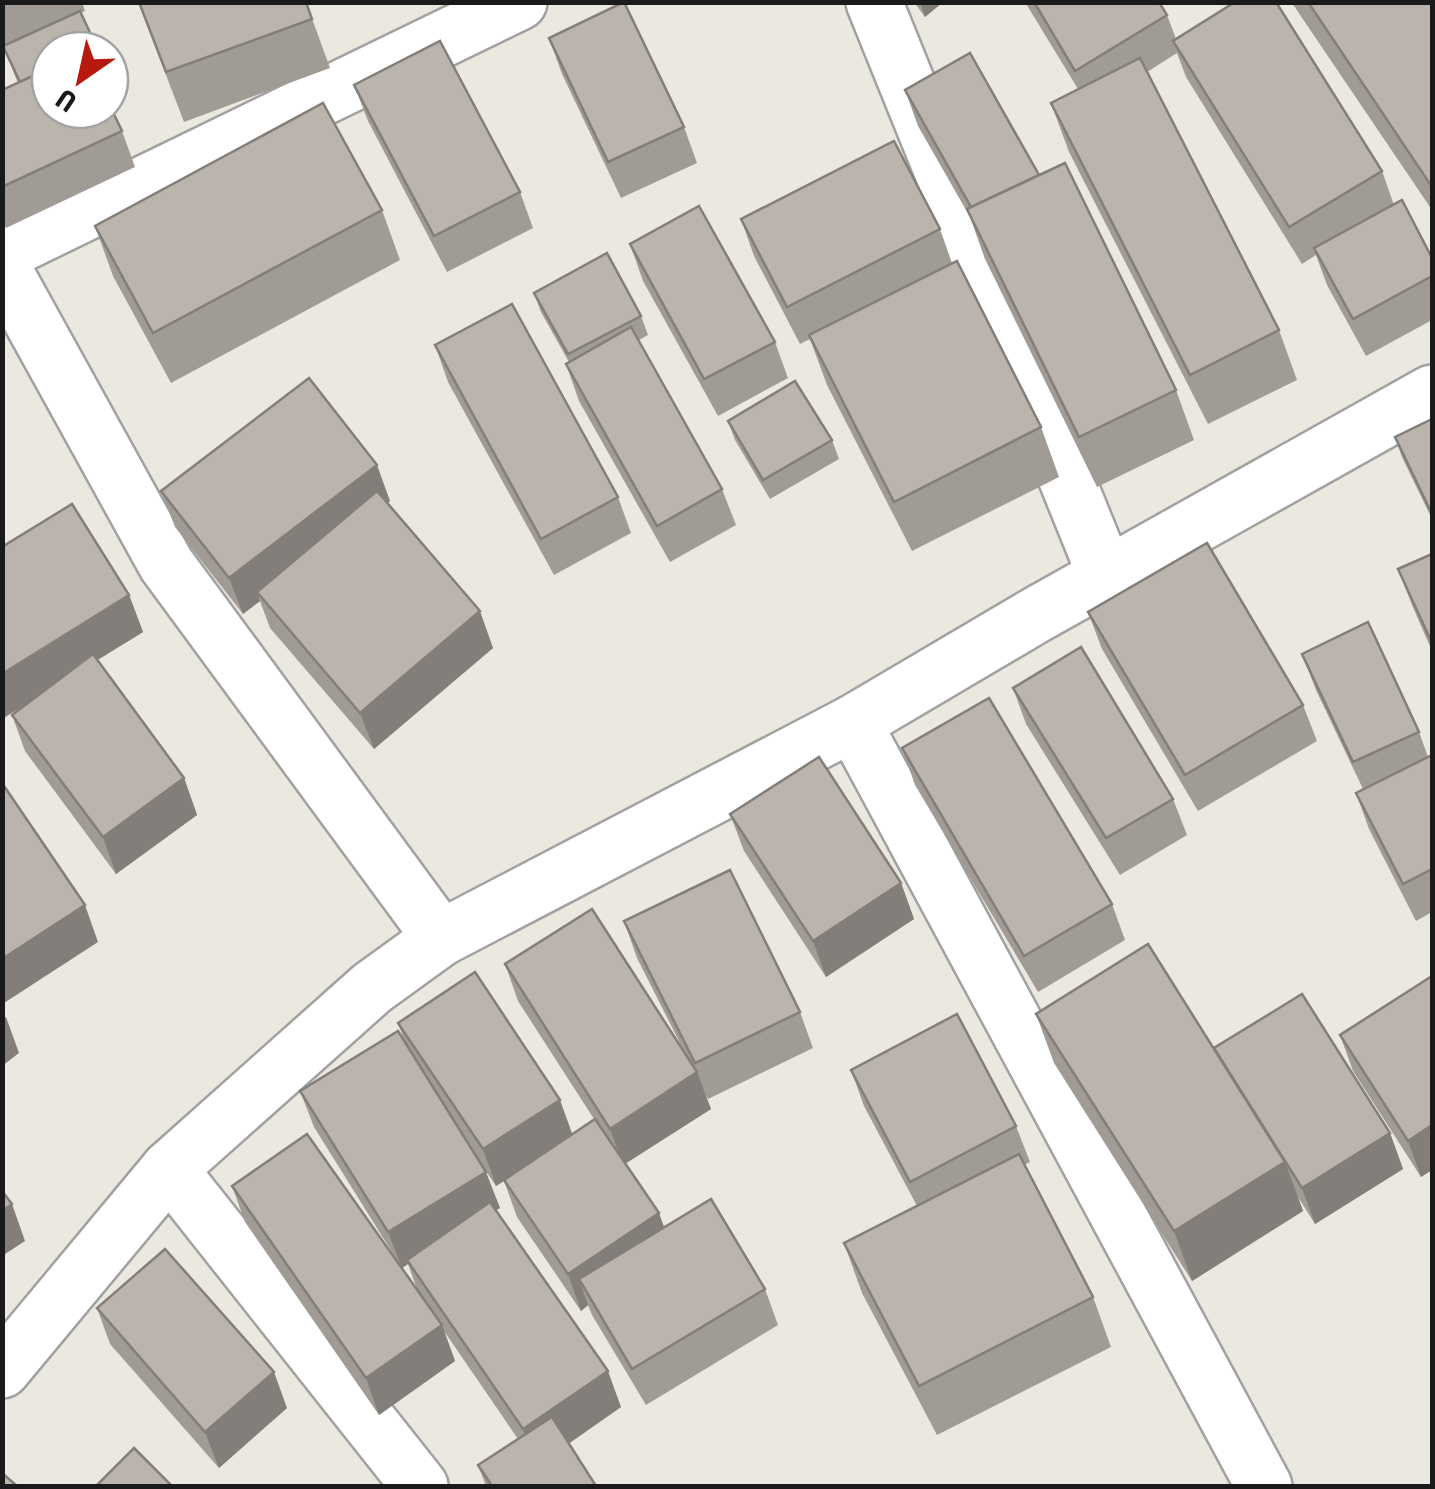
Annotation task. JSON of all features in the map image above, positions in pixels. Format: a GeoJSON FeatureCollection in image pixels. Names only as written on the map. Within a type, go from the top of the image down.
{"type":"FeatureCollection","features":[{"type":"Feature","properties":{"kind":"street"},"geometry":{"type":"LineString","coordinates":[[2,252],[519,2]]}},
{"type":"Feature","properties":{"kind":"street"},"geometry":{"type":"LineString","coordinates":[[874,2],[1106,576]]}},
{"type":"Feature","properties":{"kind":"street"},"geometry":{"type":"LineString","coordinates":[[2,267],[166,564],[442,938]]}},
{"type":"Feature","properties":{"kind":"street"},"geometry":{"type":"LineString","coordinates":[[2,1370],[170,1169],[372,988],[442,938],[853,723],[1432,393]]}},
{"type":"Feature","properties":{"kind":"street"},"geometry":{"type":"LineString","coordinates":[[853,723],[1264,1486]]}},
{"type":"Feature","properties":{"kind":"street"},"geometry":{"type":"LineString","coordinates":[[170,1169],[420,1486]]}},
{"type":"Feature","properties":{"kind":"building"},"geometry":{"type":"Polygon","coordinates":[[[139,2],[306,2],[312,19],[166,72],[139,2]]]}},
{"type":"Feature","properties":{"kind":"building"},"geometry":{"type":"Polygon","coordinates":[[[624,2],[684,127],[608,162],[549,38],[624,2]]]}},
{"type":"Feature","properties":{"kind":"building"},"geometry":{"type":"Polygon","coordinates":[[[1034,2],[1159,2],[1167,15],[1075,71],[1034,2]]]}},
{"type":"Feature","properties":{"kind":"building"},"geometry":{"type":"Polygon","coordinates":[[[1235,2],[1276,2],[1382,171],[1289,227],[1173,41],[1235,2]]]}},
{"type":"Feature","properties":{"kind":"building"},"geometry":{"type":"Polygon","coordinates":[[[1308,2],[1430,2],[1432,187],[1308,2]]]}},
{"type":"Feature","properties":{"kind":"building"},"geometry":{"type":"Polygon","coordinates":[[[80,11],[89,30],[38,30],[80,11]]]}},
{"type":"Feature","properties":{"kind":"building"},"geometry":{"type":"Polygon","coordinates":[[[30,34],[30,77],[20,82],[3,46],[30,34]]]}},
{"type":"Feature","properties":{"kind":"building"},"geometry":{"type":"Polygon","coordinates":[[[440,41],[520,192],[434,236],[354,85],[440,41]]]}},
{"type":"Feature","properties":{"kind":"building"},"geometry":{"type":"Polygon","coordinates":[[[970,53],[1039,175],[971,207],[905,90],[970,53]]]}},
{"type":"Feature","properties":{"kind":"building"},"geometry":{"type":"Polygon","coordinates":[[[1140,58],[1279,330],[1190,375],[1051,103],[1140,58]]]}},
{"type":"Feature","properties":{"kind":"building"},"geometry":{"type":"Polygon","coordinates":[[[30,77],[30,130],[122,131],[2,187],[2,90],[30,77]]]}},
{"type":"Feature","properties":{"kind":"building"},"geometry":{"type":"Polygon","coordinates":[[[323,103],[382,210],[153,333],[95,226],[323,103]]]}},
{"type":"Feature","properties":{"kind":"building"},"geometry":{"type":"Polygon","coordinates":[[[894,141],[940,229],[787,307],[741,219],[894,141]]]}},
{"type":"Feature","properties":{"kind":"building"},"geometry":{"type":"Polygon","coordinates":[[[1065,163],[1176,390],[1079,437],[967,209],[1065,163]]]}},
{"type":"Feature","properties":{"kind":"building"},"geometry":{"type":"Polygon","coordinates":[[[1402,200],[1432,258],[1432,276],[1353,319],[1314,248],[1402,200]]]}},
{"type":"Feature","properties":{"kind":"building"},"geometry":{"type":"Polygon","coordinates":[[[699,206],[775,342],[704,379],[630,244],[699,206]]]}},
{"type":"Feature","properties":{"kind":"building"},"geometry":{"type":"Polygon","coordinates":[[[607,253],[641,316],[568,354],[534,293],[607,253]]]}},
{"type":"Feature","properties":{"kind":"building"},"geometry":{"type":"Polygon","coordinates":[[[957,261],[1041,427],[894,502],[809,335],[957,261]]]}},
{"type":"Feature","properties":{"kind":"building"},"geometry":{"type":"Polygon","coordinates":[[[512,304],[618,497],[541,539],[435,345],[512,304]]]}},
{"type":"Feature","properties":{"kind":"building"},"geometry":{"type":"Polygon","coordinates":[[[631,327],[722,489],[657,526],[566,364],[631,327]]]}},
{"type":"Feature","properties":{"kind":"building"},"geometry":{"type":"Polygon","coordinates":[[[309,378],[377,465],[229,578],[161,491],[309,378]]]}},
{"type":"Feature","properties":{"kind":"building"},"geometry":{"type":"Polygon","coordinates":[[[795,381],[832,440],[763,480],[728,421],[795,381]]]}},
{"type":"Feature","properties":{"kind":"building"},"geometry":{"type":"Polygon","coordinates":[[[1432,419],[1432,514],[1395,437],[1432,419]]]}},
{"type":"Feature","properties":{"kind":"building"},"geometry":{"type":"Polygon","coordinates":[[[377,491],[480,611],[360,713],[257,592],[377,491]]]}},
{"type":"Feature","properties":{"kind":"building"},"geometry":{"type":"Polygon","coordinates":[[[72,504],[129,595],[2,674],[2,547],[72,504]]]}},
{"type":"Feature","properties":{"kind":"building"},"geometry":{"type":"Polygon","coordinates":[[[1207,543],[1303,705],[1185,775],[1088,612],[1207,543]]]}},
{"type":"Feature","properties":{"kind":"building"},"geometry":{"type":"Polygon","coordinates":[[[1432,554],[1432,643],[1398,569],[1432,554]]]}},
{"type":"Feature","properties":{"kind":"building"},"geometry":{"type":"Polygon","coordinates":[[[1368,622],[1419,732],[1353,762],[1302,654],[1368,622]]]}},
{"type":"Feature","properties":{"kind":"building"},"geometry":{"type":"Polygon","coordinates":[[[1081,647],[1173,799],[1106,838],[1013,688],[1081,647]]]}},
{"type":"Feature","properties":{"kind":"building"},"geometry":{"type":"Polygon","coordinates":[[[93,654],[184,778],[103,837],[12,715],[93,654]]]}},
{"type":"Feature","properties":{"kind":"building"},"geometry":{"type":"Polygon","coordinates":[[[989,698],[1112,904],[1024,956],[902,748],[989,698]]]}},
{"type":"Feature","properties":{"kind":"building"},"geometry":{"type":"Polygon","coordinates":[[[1432,755],[1432,869],[1403,884],[1356,793],[1432,755]]]}},
{"type":"Feature","properties":{"kind":"building"},"geometry":{"type":"Polygon","coordinates":[[[819,757],[901,883],[813,941],[730,814],[819,757]]]}},
{"type":"Feature","properties":{"kind":"building"},"geometry":{"type":"Polygon","coordinates":[[[2,783],[85,905],[2,959],[2,783]]]}},
{"type":"Feature","properties":{"kind":"building"},"geometry":{"type":"Polygon","coordinates":[[[730,870],[800,1012],[695,1063],[624,921],[730,870]]]}},
{"type":"Feature","properties":{"kind":"building"},"geometry":{"type":"Polygon","coordinates":[[[592,909],[697,1072],[610,1129],[505,964],[592,909]]]}},
{"type":"Feature","properties":{"kind":"building"},"geometry":{"type":"Polygon","coordinates":[[[1148,944],[1285,1162],[1174,1231],[1036,1014],[1148,944]]]}},
{"type":"Feature","properties":{"kind":"building"},"geometry":{"type":"Polygon","coordinates":[[[475,972],[560,1100],[483,1149],[398,1023],[475,972]]]}},
{"type":"Feature","properties":{"kind":"building"},"geometry":{"type":"Polygon","coordinates":[[[1432,976],[1432,1125],[1408,1141],[1340,1035],[1432,976]]]}},
{"type":"Feature","properties":{"kind":"building"},"geometry":{"type":"Polygon","coordinates":[[[1302,994],[1390,1133],[1302,1188],[1214,1048],[1302,994]]]}},
{"type":"Feature","properties":{"kind":"building"},"geometry":{"type":"Polygon","coordinates":[[[957,1014],[1016,1126],[910,1182],[851,1070],[957,1014]]]}},
{"type":"Feature","properties":{"kind":"building"},"geometry":{"type":"Polygon","coordinates":[[[398,1031],[486,1172],[388,1232],[300,1091],[398,1031]]]}},
{"type":"Feature","properties":{"kind":"building"},"geometry":{"type":"Polygon","coordinates":[[[595,1119],[659,1213],[568,1274],[504,1180],[595,1119]]]}},
{"type":"Feature","properties":{"kind":"building"},"geometry":{"type":"Polygon","coordinates":[[[307,1134],[442,1325],[366,1378],[232,1186],[307,1134]]]}},
{"type":"Feature","properties":{"kind":"building"},"geometry":{"type":"Polygon","coordinates":[[[1019,1154],[1093,1297],[919,1386],[844,1243],[1019,1154]]]}},
{"type":"Feature","properties":{"kind":"building"},"geometry":{"type":"Polygon","coordinates":[[[2,1191],[12,1204],[2,1211],[2,1191]]]}},
{"type":"Feature","properties":{"kind":"building"},"geometry":{"type":"Polygon","coordinates":[[[711,1199],[765,1289],[632,1369],[579,1279],[711,1199]]]}},
{"type":"Feature","properties":{"kind":"building"},"geometry":{"type":"Polygon","coordinates":[[[490,1202],[608,1371],[523,1429],[407,1260],[490,1202]]]}},
{"type":"Feature","properties":{"kind":"building"},"geometry":{"type":"Polygon","coordinates":[[[165,1249],[274,1372],[205,1432],[97,1308],[165,1249]]]}},
{"type":"Feature","properties":{"kind":"building"},"geometry":{"type":"Polygon","coordinates":[[[552,1417],[596,1486],[492,1486],[478,1465],[552,1417]]]}},
{"type":"Feature","properties":{"kind":"building"},"geometry":{"type":"Polygon","coordinates":[[[134,1448],[172,1486],[96,1486],[134,1448]]]}},
{"type":"Feature","properties":{"kind":"building"},"geometry":{"type":"Polygon","coordinates":[[[2,1473],[17,1486],[2,1486],[2,1473]]]}}]}
